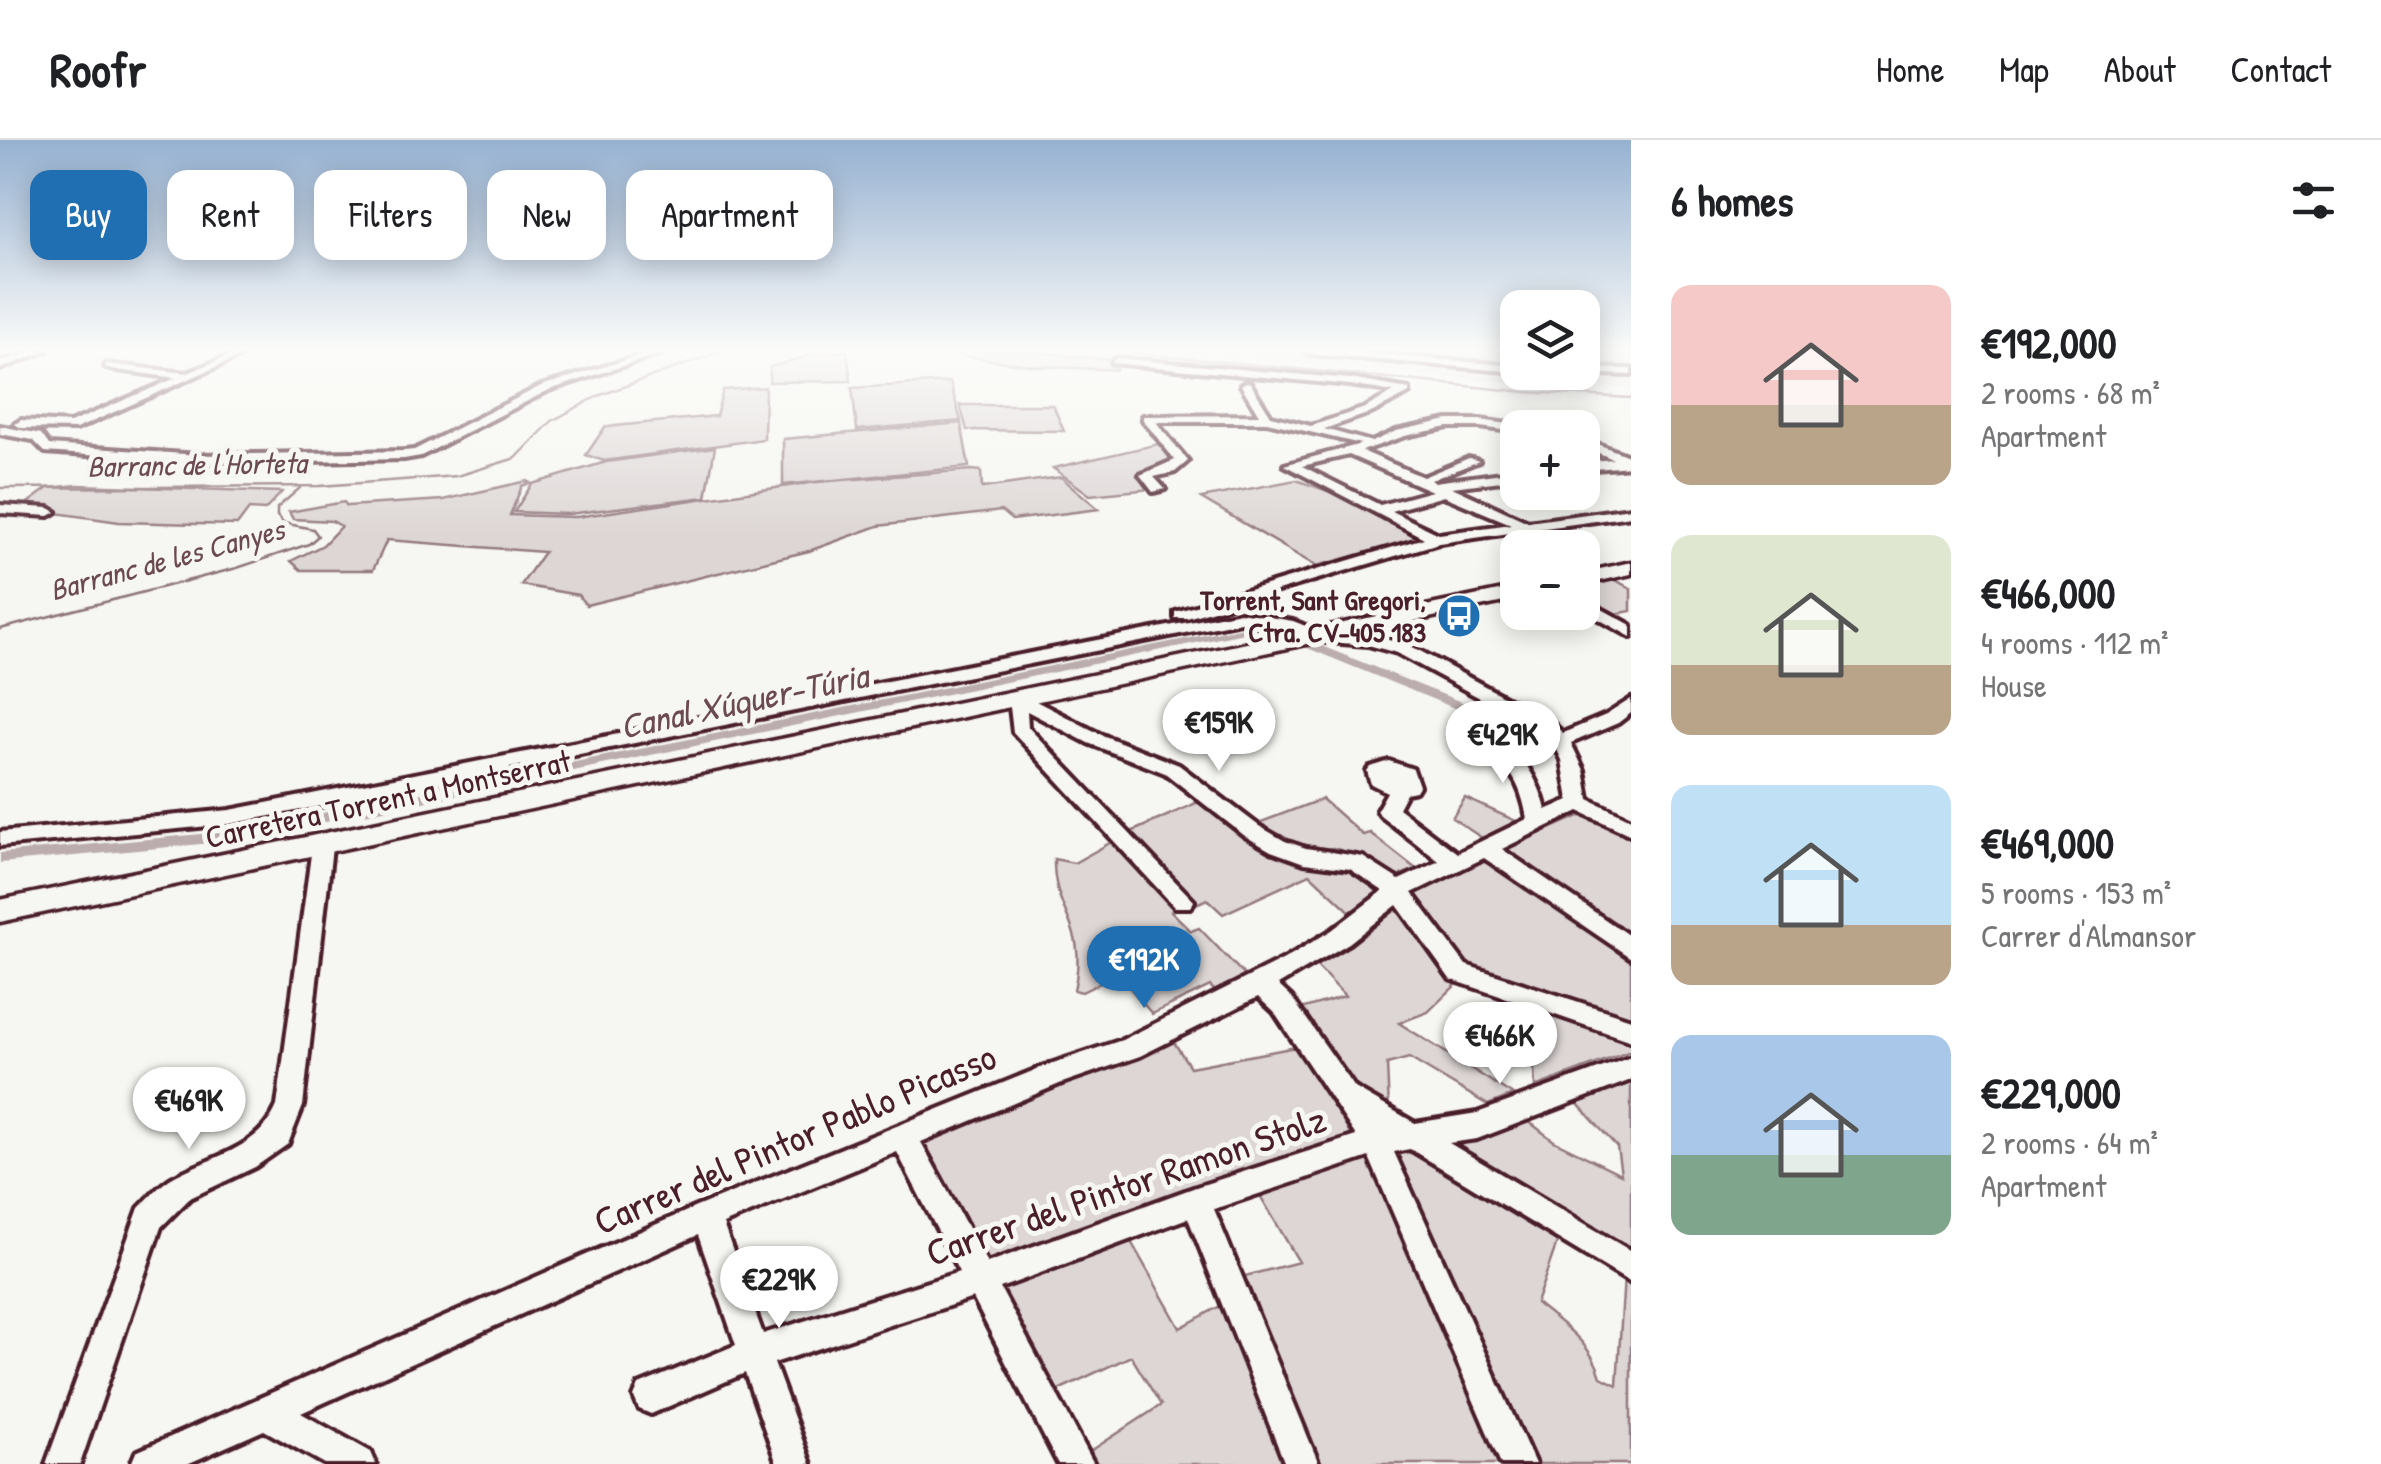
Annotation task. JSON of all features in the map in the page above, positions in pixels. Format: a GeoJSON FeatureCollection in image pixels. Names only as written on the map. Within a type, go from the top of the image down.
{"type":"FeatureCollection","features":[{"type":"Feature","properties":{"kind":"main road"},"geometry":{"type":"LineString","coordinates":[[1600,575],[1631,568]]}},
{"type":"Feature","properties":{"kind":"main road","name":"Carretera Torrent a Montserrat"},"geometry":{"type":"LineString","coordinates":[[0,911],[1500,597]]}},
{"type":"Feature","properties":{"kind":"street"},"geometry":{"type":"LineString","coordinates":[[0,419],[66,430],[105,413]]}},
{"type":"Feature","properties":{"kind":"street"},"geometry":{"type":"LineString","coordinates":[[0,430],[37,437],[45,448],[200,459],[404,454],[417,452],[495,413]]}},
{"type":"Feature","properties":{"kind":"street"},"geometry":{"type":"LineString","coordinates":[[1264,413],[1267,418]]}},
{"type":"Feature","properties":{"kind":"street"},"geometry":{"type":"LineString","coordinates":[[1312,429],[1361,413]]}},
{"type":"Feature","properties":{"kind":"street"},"geometry":{"type":"LineString","coordinates":[[1158,490],[1146,475],[1182,461],[1147,418],[1267,418],[1378,444]]}},
{"type":"Feature","properties":{"kind":"street"},"geometry":{"type":"LineString","coordinates":[[1437,539],[1290,466],[1378,444],[1440,423],[1469,420],[1500,426]]}},
{"type":"Feature","properties":{"kind":"street"},"geometry":{"type":"LineString","coordinates":[[1600,449],[1630,461]]}},
{"type":"Feature","properties":{"kind":"street"},"geometry":{"type":"LineString","coordinates":[[1350,451],[1523,525]]}},
{"type":"Feature","properties":{"kind":"street"},"geometry":{"type":"LineString","coordinates":[[1382,509],[1436,485],[1473,461]]}},
{"type":"Feature","properties":{"kind":"street"},"geometry":{"type":"LineString","coordinates":[[1600,464],[1630,461]]}},
{"type":"Feature","properties":{"kind":"street"},"geometry":{"type":"LineString","coordinates":[[1436,485],[1500,476]]}},
{"type":"Feature","properties":{"kind":"street"},"geometry":{"type":"LineString","coordinates":[[0,509],[49,512]]}},
{"type":"Feature","properties":{"kind":"street"},"geometry":{"type":"LineString","coordinates":[[1124,638],[1127,629],[1437,539],[1631,512]]}},
{"type":"Feature","properties":{"kind":"street"},"geometry":{"type":"LineString","coordinates":[[1600,614],[1631,632]]}},
{"type":"Feature","properties":{"kind":"street"},"geometry":{"type":"LineString","coordinates":[[0,838],[230,817],[1240,617],[1292,626],[1305,638],[1368,640],[1402,649],[1545,726],[1562,740],[1578,779],[1579,803],[1631,828]]}},
{"type":"Feature","properties":{"kind":"street"},"geometry":{"type":"LineString","coordinates":[[1613,622],[1631,618]]}},
{"type":"Feature","properties":{"kind":"street"},"geometry":{"type":"LineString","coordinates":[[1374,623],[1402,649]]}},
{"type":"Feature","properties":{"kind":"street"},"geometry":{"type":"LineString","coordinates":[[1018,700],[1095,739],[1172,769],[1278,846],[1304,855],[1355,862],[1398,890],[1458,972],[1631,1030]]}},
{"type":"Feature","properties":{"kind":"street"},"geometry":{"type":"LineString","coordinates":[[1018,700],[1020,728],[1026,736],[1182,901]]}},
{"type":"Feature","properties":{"kind":"street"},"geometry":{"type":"LineString","coordinates":[[1562,740],[1612,719],[1631,704]]}},
{"type":"Feature","properties":{"kind":"street"},"geometry":{"type":"LineString","coordinates":[[1481,738],[1516,760],[1531,783],[1538,823]]}},
{"type":"Feature","properties":{"kind":"street"},"geometry":{"type":"LineString","coordinates":[[1399,788],[1387,810],[1454,862]]}},
{"type":"Feature","properties":{"kind":"street","name":"Carrer del Pintor Pablo Picasso"},"geometry":{"type":"LineString","coordinates":[[148,1464],[706,1217],[1059,1072],[1079,1071],[1260,984],[1388,906],[1398,890],[1579,803]]}},
{"type":"Feature","properties":{"kind":"street"},"geometry":{"type":"LineString","coordinates":[[63,1464],[149,1218],[180,1188],[246,1158],[278,1135],[290,1106],[322,846]]}},
{"type":"Feature","properties":{"kind":"street"},"geometry":{"type":"LineString","coordinates":[[1487,848],[1631,949]]}},
{"type":"Feature","properties":{"kind":"street"},"geometry":{"type":"LineString","coordinates":[[1260,984],[1283,1005],[1376,1142],[1518,1464]]}},
{"type":"Feature","properties":{"kind":"street","name":"Carrer del Pintor Ramon Stolz"},"geometry":{"type":"LineString","coordinates":[[652,1397],[754,1353],[980,1280],[1196,1201],[1376,1142],[1477,1126],[1631,1068]]}},
{"type":"Feature","properties":{"kind":"street"},"geometry":{"type":"LineString","coordinates":[[1340,1093],[1631,1268]]}},
{"type":"Feature","properties":{"kind":"street"},"geometry":{"type":"LineString","coordinates":[[903,1135],[1077,1464]]}},
{"type":"Feature","properties":{"kind":"street"},"geometry":{"type":"LineString","coordinates":[[1196,1201],[1302,1464]]}},
{"type":"Feature","properties":{"kind":"street"},"geometry":{"type":"LineString","coordinates":[[706,1217],[794,1464]]}},
{"type":"Feature","properties":{"kind":"street"},"geometry":{"type":"LineString","coordinates":[[262,1411],[359,1464]]}},
{"type":"Feature","properties":{"kind":"shaded area"},"geometry":{"type":"Polygon","coordinates":[[[717,413],[765,413],[764,439],[604,461],[586,455],[605,427],[716,416],[717,413]]]}},
{"type":"Feature","properties":{"kind":"shaded area"},"geometry":{"type":"Polygon","coordinates":[[[855,413],[959,413],[961,421],[857,430],[855,413]]]}},
{"type":"Feature","properties":{"kind":"shaded area"},"geometry":{"type":"Polygon","coordinates":[[[962,413],[1056,413],[1064,431],[967,430],[962,413]]]}},
{"type":"Feature","properties":{"kind":"shaded area"},"geometry":{"type":"Polygon","coordinates":[[[961,423],[969,467],[783,485],[783,439],[961,423]]]}},
{"type":"Feature","properties":{"kind":"shaded area"},"geometry":{"type":"Polygon","coordinates":[[[1163,443],[1176,455],[1176,465],[1144,473],[1152,489],[1090,495],[1053,468],[1163,443]]]}},
{"type":"Feature","properties":{"kind":"shaded area"},"geometry":{"type":"Polygon","coordinates":[[[715,447],[706,497],[568,514],[514,512],[532,484],[606,462],[715,447]]]}},
{"type":"Feature","properties":{"kind":"shaded area"},"geometry":{"type":"Polygon","coordinates":[[[981,471],[982,488],[1061,477],[1099,509],[1012,520],[1001,511],[878,526],[809,551],[586,605],[578,595],[521,585],[544,552],[387,540],[373,570],[301,570],[291,561],[323,545],[341,526],[332,521],[293,519],[289,512],[344,502],[347,506],[443,500],[527,481],[530,483],[522,486],[510,515],[576,517],[817,482],[981,471]]]}},
{"type":"Feature","properties":{"kind":"shaded area"},"geometry":{"type":"Polygon","coordinates":[[[1296,480],[1380,509],[1432,537],[1316,566],[1201,498],[1296,480]]]}},
{"type":"Feature","properties":{"kind":"shaded area"},"geometry":{"type":"Polygon","coordinates":[[[78,485],[282,492],[265,510],[249,509],[237,525],[119,522],[21,508],[48,488],[78,485]]]}},
{"type":"Feature","properties":{"kind":"shaded area"},"geometry":{"type":"Polygon","coordinates":[[[1614,579],[1631,589],[1631,611],[1610,615],[1600,609],[1600,582],[1614,579]]]}},
{"type":"Feature","properties":{"kind":"shaded area"},"geometry":{"type":"Polygon","coordinates":[[[1465,798],[1516,821],[1482,838],[1452,818],[1465,798]]]}},
{"type":"Feature","properties":{"kind":"shaded area"},"geometry":{"type":"Polygon","coordinates":[[[1205,799],[1242,830],[1352,866],[1381,896],[1356,917],[1310,874],[1223,914],[1207,899],[1192,906],[1122,836],[1205,799]]]}},
{"type":"Feature","properties":{"kind":"shaded area"},"geometry":{"type":"Polygon","coordinates":[[[1322,799],[1363,835],[1370,833],[1416,869],[1393,878],[1343,851],[1333,848],[1297,852],[1248,827],[1322,799]]]}},
{"type":"Feature","properties":{"kind":"shaded area"},"geometry":{"type":"Polygon","coordinates":[[[1579,816],[1593,818],[1631,836],[1631,939],[1508,857],[1505,849],[1579,816]]]}},
{"type":"Feature","properties":{"kind":"shaded area"},"geometry":{"type":"Polygon","coordinates":[[[1117,839],[1182,905],[1171,911],[1191,931],[1199,928],[1248,979],[1218,994],[1210,986],[1152,1014],[1118,974],[1082,992],[1074,990],[1077,949],[1059,894],[1054,859],[1074,863],[1117,839]]]}},
{"type":"Feature","properties":{"kind":"shaded area"},"geometry":{"type":"Polygon","coordinates":[[[1478,861],[1493,864],[1631,957],[1631,1019],[1467,965],[1458,958],[1412,894],[1478,861]]]}},
{"type":"Feature","properties":{"kind":"shaded area"},"geometry":{"type":"Polygon","coordinates":[[[1392,908],[1398,908],[1435,962],[1461,980],[1428,1012],[1399,1023],[1513,1095],[1488,1105],[1409,1058],[1387,1064],[1389,1111],[1344,1085],[1291,1012],[1345,996],[1311,960],[1392,908]]]}},
{"type":"Feature","properties":{"kind":"shaded area"},"geometry":{"type":"Polygon","coordinates":[[[1531,1004],[1631,1037],[1631,1051],[1535,1087],[1531,1004]]]}},
{"type":"Feature","properties":{"kind":"shaded area"},"geometry":{"type":"Polygon","coordinates":[[[1168,1033],[1190,1067],[1307,1045],[1352,1139],[982,1262],[913,1137],[1168,1033]]]}},
{"type":"Feature","properties":{"kind":"shaded area"},"geometry":{"type":"Polygon","coordinates":[[[1631,1082],[1631,1259],[1453,1147],[1528,1121],[1554,1141],[1621,1174],[1617,1147],[1577,1103],[1631,1082]]]}},
{"type":"Feature","properties":{"kind":"shaded area"},"geometry":{"type":"Polygon","coordinates":[[[1409,1144],[1559,1237],[1536,1303],[1583,1344],[1601,1377],[1617,1385],[1624,1277],[1631,1281],[1631,1464],[1536,1464],[1392,1146],[1409,1144]]]}},
{"type":"Feature","properties":{"kind":"shaded area"},"geometry":{"type":"Polygon","coordinates":[[[1363,1157],[1371,1161],[1503,1464],[1319,1464],[1241,1277],[1299,1262],[1258,1192],[1363,1157]]]}},
{"type":"Feature","properties":{"kind":"shaded area"},"geometry":{"type":"Polygon","coordinates":[[[1129,1238],[1180,1328],[1222,1305],[1284,1464],[1089,1464],[1086,1454],[1161,1405],[1131,1356],[1054,1392],[995,1286],[1129,1238]]]}},
{"type":"Feature","properties":{"kind":"waterway","name":"Barranc de l'Horteta"},"geometry":{"type":"LineString","coordinates":[[0,488],[320,486],[457,476],[516,458],[552,421],[567,413]]}},
{"type":"Feature","properties":{"kind":"waterway","name":"Barranc de les Canyes"},"geometry":{"type":"LineString","coordinates":[[0,629],[237,568],[309,544],[318,536],[313,529],[283,523],[277,516],[277,508],[300,488]]}},
{"type":"Feature","properties":{"kind":"waterway","name":"Canal Xúquer-Túria"},"geometry":{"type":"LineString","coordinates":[[0,858],[233,836],[1249,629],[1280,633],[1485,716]]}},
{"type":"Feature","properties":{"kind":"place","name":"Torrent, Sant Gregori, Ctra. CV-405 183"},"geometry":{"type":"Point","coordinates":[1459,616]}}]}
